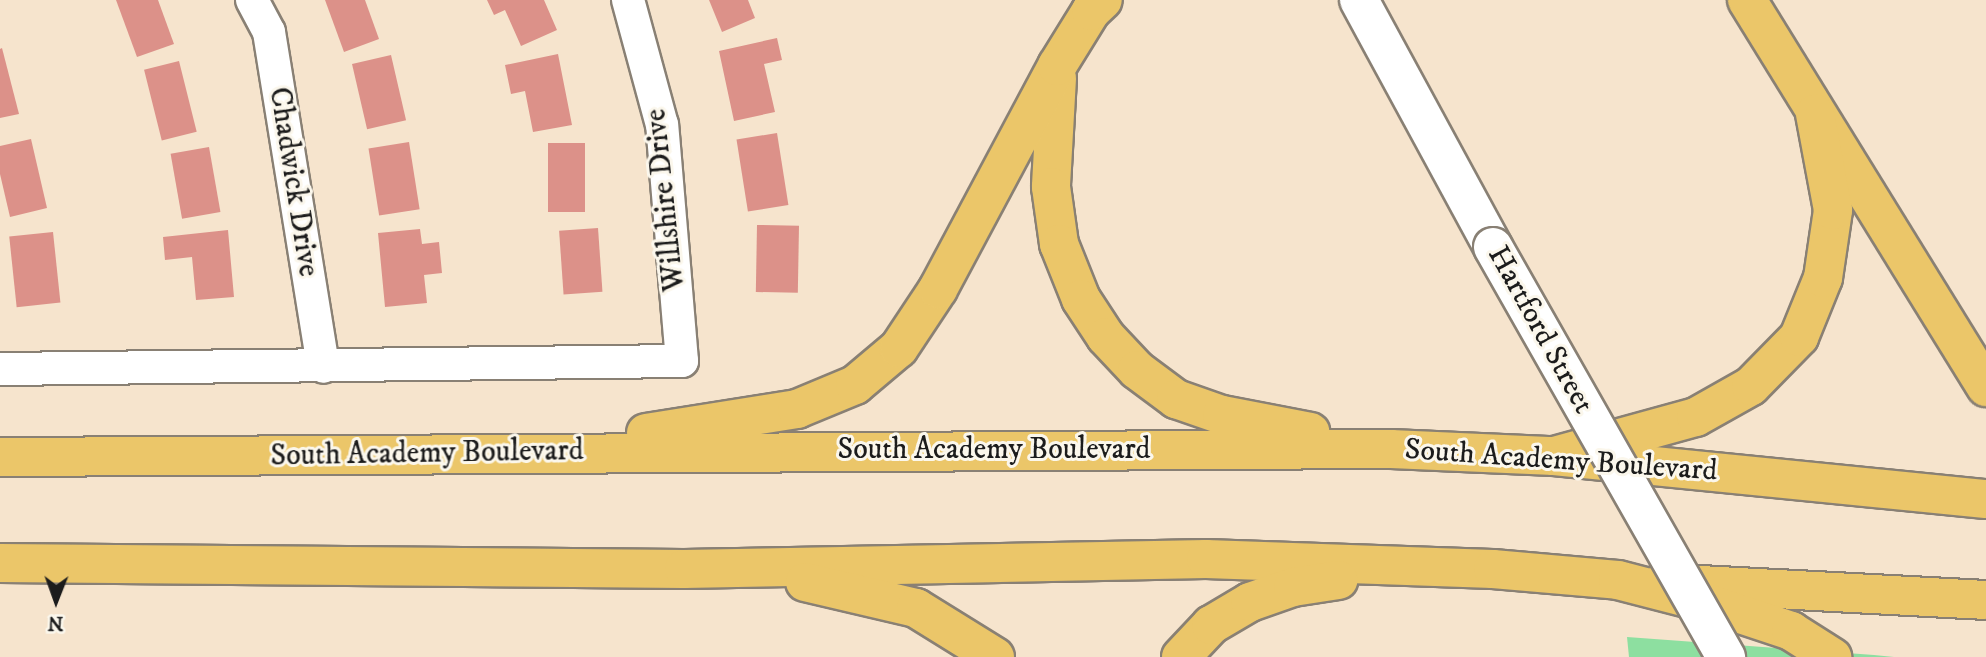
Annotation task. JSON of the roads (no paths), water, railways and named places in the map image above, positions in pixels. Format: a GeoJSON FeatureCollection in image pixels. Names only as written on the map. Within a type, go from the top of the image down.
{"type":"FeatureCollection","features":[{"type":"Feature","properties":{"kind":"highway"},"geometry":{"type":"LineString","coordinates":[[520,453],[797,409],[855,384],[899,348],[938,289],[1057,66],[1091,11],[1103,0]]}},
{"type":"Feature","properties":{"kind":"highway"},"geometry":{"type":"LineString","coordinates":[[1747,0],[1986,387]]}},
{"type":"Feature","properties":{"kind":"highway"},"geometry":{"type":"LineString","coordinates":[[1057,66],[1051,187],[1059,244],[1081,299],[1106,337],[1138,370],[1176,399],[1222,415],[1391,449]]}},
{"type":"Feature","properties":{"kind":"highway"},"geometry":{"type":"LineString","coordinates":[[1554,456],[1696,417],[1751,386],[1799,337],[1823,278],[1833,211],[1815,114]]}},
{"type":"Feature","properties":{"kind":"highway","name":"South Academy Boulevard"},"geometry":{"type":"LineString","coordinates":[[0,457],[1391,449],[1554,456],[1986,499]]}},
{"type":"Feature","properties":{"kind":"highway"},"geometry":{"type":"LineString","coordinates":[[0,563],[684,569],[1206,559],[1493,569],[1618,580],[1986,600]]}},
{"type":"Feature","properties":{"kind":"highway"},"geometry":{"type":"LineString","coordinates":[[684,569],[820,583],[916,608],[995,657]]}},
{"type":"Feature","properties":{"kind":"highway"},"geometry":{"type":"LineString","coordinates":[[1181,657],[1211,625],[1250,602],[1293,587],[1493,569]]}},
{"type":"Feature","properties":{"kind":"highway"},"geometry":{"type":"LineString","coordinates":[[1618,580],[1791,631],[1832,657]]}},
{"type":"Feature","properties":{"kind":"street","name":"Chadwick Drive"},"geometry":{"type":"LineString","coordinates":[[252,0],[269,32],[323,367]]}},
{"type":"Feature","properties":{"kind":"street","name":"Willshire Drive"},"geometry":{"type":"LineString","coordinates":[[323,367],[682,361],[662,125],[628,0]]}},
{"type":"Feature","properties":{"kind":"street","name":"Hartford Street"},"geometry":{"type":"LineString","coordinates":[[1359,0],[1493,247],[1726,657]]}},
{"type":"Feature","properties":{"kind":"street"},"geometry":{"type":"LineString","coordinates":[[0,369],[323,367]]}}]}
